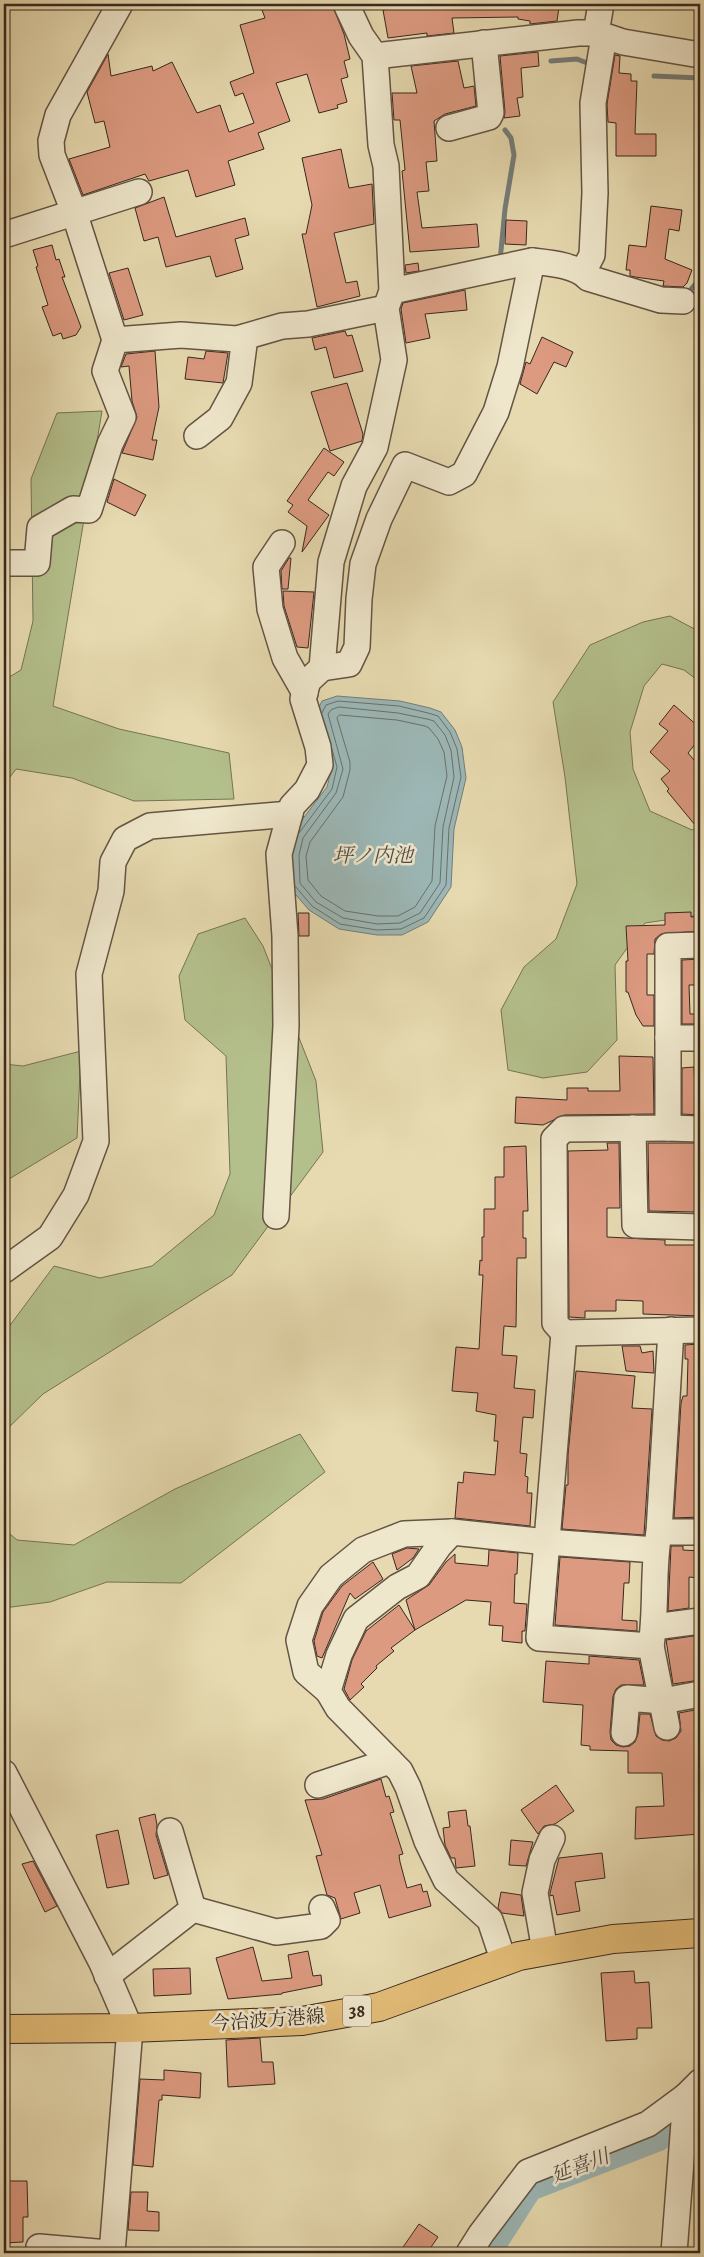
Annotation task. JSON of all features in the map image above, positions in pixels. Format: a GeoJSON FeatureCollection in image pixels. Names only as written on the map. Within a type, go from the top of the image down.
{"type":"FeatureCollection","features":[{"type":"Feature","properties":{"kind":"main road","name":"今治波方港線"},"geometry":{"type":"LineString","coordinates":[[4,2029],[130,2028],[302,2021],[379,2007],[519,1956],[613,1939],[700,1933]]}},
{"type":"Feature","properties":{"kind":"street"},"geometry":{"type":"LineString","coordinates":[[4,563],[37,563],[40,528],[72,509],[89,510],[110,444],[123,417],[105,371],[115,340],[74,212],[52,156],[51,140],[58,115],[120,4]]}},
{"type":"Feature","properties":{"kind":"street"},"geometry":{"type":"LineString","coordinates":[[322,668],[331,562],[354,486],[375,447],[394,360],[389,299],[386,166],[382,144],[375,56],[361,36],[346,4]]}},
{"type":"Feature","properties":{"kind":"street"},"geometry":{"type":"LineString","coordinates":[[583,272],[592,255],[595,193],[593,103],[600,35],[601,4]]}},
{"type":"Feature","properties":{"kind":"street"},"geometry":{"type":"LineString","coordinates":[[375,56],[578,33],[600,35],[623,42],[700,55]]}},
{"type":"Feature","properties":{"kind":"street"},"geometry":{"type":"LineString","coordinates":[[449,128],[489,117],[491,113],[484,43]]}},
{"type":"Feature","properties":{"kind":"street"},"geometry":{"type":"LineString","coordinates":[[4,235],[139,192]]}},
{"type":"Feature","properties":{"kind":"street"},"geometry":{"type":"LineString","coordinates":[[115,340],[181,335],[237,339],[282,326],[308,324],[389,299],[532,261],[583,272],[588,278],[661,300],[683,301]]}},
{"type":"Feature","properties":{"kind":"street"},"geometry":{"type":"LineString","coordinates":[[276,1216],[286,1026],[284,936],[279,854],[292,806],[307,790],[320,765],[318,747],[303,698],[308,681],[322,668],[349,664],[357,647],[358,599],[363,564],[379,519],[406,465],[449,482],[464,474],[496,412],[510,367],[532,261]]}},
{"type":"Feature","properties":{"kind":"street"},"geometry":{"type":"LineString","coordinates":[[197,436],[220,418],[239,383],[245,337]]}},
{"type":"Feature","properties":{"kind":"street"},"geometry":{"type":"LineString","coordinates":[[374,382],[392,343]]}},
{"type":"Feature","properties":{"kind":"street"},"geometry":{"type":"LineString","coordinates":[[282,544],[266,568],[270,609],[284,658],[305,693]]}},
{"type":"Feature","properties":{"kind":"street"},"geometry":{"type":"LineString","coordinates":[[4,1270],[50,1237],[76,1194],[96,1140],[89,974],[111,890],[114,862],[125,839],[150,826],[290,814]]}},
{"type":"Feature","properties":{"kind":"street"},"geometry":{"type":"LineString","coordinates":[[668,1128],[668,946],[700,945]]}},
{"type":"Feature","properties":{"kind":"street"},"geometry":{"type":"LineString","coordinates":[[668,1038],[700,1038]]}},
{"type":"Feature","properties":{"kind":"street"},"geometry":{"type":"LineString","coordinates":[[633,1128],[635,1225],[700,1227]]}},
{"type":"Feature","properties":{"kind":"street"},"geometry":{"type":"LineString","coordinates":[[700,1129],[564,1129],[554,1139],[555,1323],[564,1332],[700,1330]]}},
{"type":"Feature","properties":{"kind":"street"},"geometry":{"type":"LineString","coordinates":[[667,1727],[652,1636],[671,1330]]}},
{"type":"Feature","properties":{"kind":"street"},"geometry":{"type":"LineString","coordinates":[[564,1332],[540,1638],[652,1636],[700,1621]]}},
{"type":"Feature","properties":{"kind":"street"},"geometry":{"type":"LineString","coordinates":[[504,1962],[490,1920],[446,1880],[427,1842],[408,1787],[400,1771],[338,1708],[328,1691],[306,1672],[299,1640],[310,1606],[331,1576],[363,1550],[404,1534],[452,1532],[547,1542],[657,1541],[700,1532]]}},
{"type":"Feature","properties":{"kind":"street"},"geometry":{"type":"LineString","coordinates":[[328,1691],[339,1655],[356,1619],[397,1587],[418,1576],[438,1546],[452,1532]]}},
{"type":"Feature","properties":{"kind":"street"},"geometry":{"type":"LineString","coordinates":[[624,1733],[627,1698],[663,1701],[700,1694]]}},
{"type":"Feature","properties":{"kind":"street"},"geometry":{"type":"LineString","coordinates":[[318,1785],[390,1761]]}},
{"type":"Feature","properties":{"kind":"street"},"geometry":{"type":"LineString","coordinates":[[4,1773],[107,1976],[130,2028],[110,2253],[39,2247]]}},
{"type":"Feature","properties":{"kind":"street"},"geometry":{"type":"LineString","coordinates":[[170,1831],[193,1909]]}},
{"type":"Feature","properties":{"kind":"street"},"geometry":{"type":"LineString","coordinates":[[545,1951],[536,1893],[542,1860],[552,1838]]}},
{"type":"Feature","properties":{"kind":"street"},"geometry":{"type":"LineString","coordinates":[[193,1909],[276,1932],[321,1926],[327,1920],[322,1908]]}},
{"type":"Feature","properties":{"kind":"street"},"geometry":{"type":"LineString","coordinates":[[107,1976],[193,1909]]}},
{"type":"Feature","properties":{"kind":"street"},"geometry":{"type":"LineString","coordinates":[[469,2253],[528,2172],[648,2124],[693,2089]]}},
{"type":"Feature","properties":{"kind":"street"},"geometry":{"type":"LineString","coordinates":[[674,2253],[693,2089]]}},
{"type":"Feature","properties":{"kind":"green space"},"geometry":{"type":"Polygon","coordinates":[[[102,411],[53,706],[119,729],[229,753],[234,799],[134,801],[72,778],[16,769],[4,785],[4,680],[21,670],[33,621],[31,479],[57,413],[102,411]]]}},
{"type":"Feature","properties":{"kind":"green space"},"geometry":{"type":"Polygon","coordinates":[[[670,616],[700,632],[700,682],[684,670],[662,664],[644,686],[630,732],[633,769],[650,811],[692,830],[700,826],[700,915],[645,923],[615,965],[617,1040],[587,1072],[543,1078],[508,1070],[501,1010],[524,967],[556,939],[577,884],[565,777],[553,702],[590,645],[643,622],[670,616]]]}},
{"type":"Feature","properties":{"kind":"green space"},"geometry":{"type":"Polygon","coordinates":[[[245,918],[263,946],[316,1081],[323,1152],[232,1275],[43,1394],[4,1432],[4,1327],[11,1324],[54,1266],[100,1278],[152,1266],[214,1215],[230,1174],[226,1056],[185,1020],[179,976],[198,934],[245,918]]]}},
{"type":"Feature","properties":{"kind":"green space"},"geometry":{"type":"Polygon","coordinates":[[[81,1051],[77,1138],[4,1182],[4,1064],[23,1066],[81,1051]]]}},
{"type":"Feature","properties":{"kind":"green space"},"geometry":{"type":"Polygon","coordinates":[[[300,1434],[325,1472],[181,1583],[107,1582],[50,1602],[4,1608],[4,1529],[17,1540],[74,1545],[175,1489],[300,1434]]]}},
{"type":"Feature","properties":{"kind":"water","name":"坪ノ内池"},"geometry":{"type":"Polygon","coordinates":[[[337,696],[400,701],[441,712],[455,730],[462,747],[466,778],[454,829],[451,887],[428,922],[402,935],[377,935],[339,929],[309,910],[289,887],[292,833],[327,787],[332,767],[316,713],[322,701],[337,696]]]}},
{"type":"Feature","properties":{"kind":"building"},"geometry":{"type":"Polygon","coordinates":[[[281,4],[332,4],[344,34],[350,59],[344,61],[348,77],[341,79],[347,102],[337,105],[338,108],[319,113],[307,74],[276,83],[290,121],[258,133],[264,149],[228,161],[235,185],[196,197],[188,170],[149,181],[145,174],[83,195],[69,159],[110,147],[104,121],[95,123],[87,92],[108,54],[111,76],[152,66],[153,71],[172,62],[197,113],[220,105],[229,132],[254,123],[243,93],[235,96],[230,82],[254,73],[240,25],[265,18],[262,10],[281,4]]]}},
{"type":"Feature","properties":{"kind":"building"},"geometry":{"type":"Polygon","coordinates":[[[422,4],[527,4],[559,7],[557,21],[530,24],[530,21],[518,19],[518,17],[452,18],[454,33],[427,36],[427,33],[388,38],[383,10],[422,4]]]}},
{"type":"Feature","properties":{"kind":"building"},"geometry":{"type":"Polygon","coordinates":[[[538,52],[539,66],[521,68],[523,97],[517,98],[520,116],[504,118],[500,56],[538,52]]]}},
{"type":"Feature","properties":{"kind":"building"},"geometry":{"type":"Polygon","coordinates":[[[615,55],[620,56],[619,73],[631,74],[631,81],[637,81],[635,134],[656,134],[656,156],[616,156],[616,123],[608,122],[607,104],[615,55]]]}},
{"type":"Feature","properties":{"kind":"building"},"geometry":{"type":"Polygon","coordinates":[[[458,61],[464,88],[474,86],[476,106],[445,114],[434,121],[437,161],[426,162],[429,191],[417,192],[422,228],[477,224],[479,247],[410,252],[402,171],[405,170],[400,120],[394,120],[392,93],[417,93],[411,66],[458,61]]]}},
{"type":"Feature","properties":{"kind":"building"},"geometry":{"type":"Polygon","coordinates":[[[341,149],[349,188],[372,184],[374,224],[334,233],[346,283],[357,281],[360,296],[317,307],[302,234],[306,234],[312,205],[302,158],[341,149]]]}},
{"type":"Feature","properties":{"kind":"building"},"geometry":{"type":"Polygon","coordinates":[[[164,197],[176,237],[245,218],[249,235],[235,239],[243,269],[216,277],[210,256],[166,267],[158,237],[144,241],[135,208],[164,197]]]}},
{"type":"Feature","properties":{"kind":"building"},"geometry":{"type":"Polygon","coordinates":[[[651,206],[682,210],[679,231],[669,229],[665,259],[692,270],[687,283],[683,287],[663,286],[664,281],[630,276],[630,270],[626,270],[629,245],[646,247],[651,206]]]}},
{"type":"Feature","properties":{"kind":"building"},"geometry":{"type":"Polygon","coordinates":[[[506,220],[527,221],[526,245],[505,244],[506,220]]]}},
{"type":"Feature","properties":{"kind":"building"},"geometry":{"type":"Polygon","coordinates":[[[52,245],[56,260],[59,259],[65,277],[62,277],[81,327],[76,335],[63,339],[61,333],[53,336],[42,307],[48,305],[36,267],[38,266],[33,250],[52,245]]]}},
{"type":"Feature","properties":{"kind":"building"},"geometry":{"type":"Polygon","coordinates":[[[418,263],[419,271],[406,273],[405,265],[418,263]]]}},
{"type":"Feature","properties":{"kind":"building"},"geometry":{"type":"Polygon","coordinates":[[[128,268],[143,315],[124,320],[109,273],[128,268]]]}},
{"type":"Feature","properties":{"kind":"building"},"geometry":{"type":"Polygon","coordinates":[[[465,290],[467,310],[425,314],[430,338],[406,343],[401,309],[403,303],[465,290]]]}},
{"type":"Feature","properties":{"kind":"building"},"geometry":{"type":"Polygon","coordinates":[[[345,331],[347,336],[352,335],[363,371],[334,378],[326,347],[315,350],[312,338],[345,331]]]}},
{"type":"Feature","properties":{"kind":"building"},"geometry":{"type":"Polygon","coordinates":[[[542,337],[573,352],[566,367],[554,362],[537,394],[520,384],[526,362],[530,364],[542,337]]]}},
{"type":"Feature","properties":{"kind":"building"},"geometry":{"type":"Polygon","coordinates":[[[155,351],[159,407],[152,440],[157,440],[153,460],[122,453],[137,417],[132,401],[129,366],[121,367],[126,354],[155,351]]]}},
{"type":"Feature","properties":{"kind":"building"},"geometry":{"type":"Polygon","coordinates":[[[206,351],[228,353],[223,383],[185,379],[188,357],[204,359],[206,351]]]}},
{"type":"Feature","properties":{"kind":"building"},"geometry":{"type":"Polygon","coordinates":[[[347,383],[363,434],[362,441],[330,451],[311,392],[347,383]]]}},
{"type":"Feature","properties":{"kind":"building"},"geometry":{"type":"Polygon","coordinates":[[[324,448],[344,462],[334,476],[328,472],[308,500],[329,515],[302,552],[307,526],[288,512],[293,505],[287,501],[324,448]]]}},
{"type":"Feature","properties":{"kind":"building"},"geometry":{"type":"Polygon","coordinates":[[[114,479],[146,495],[135,516],[107,502],[114,479]]]}},
{"type":"Feature","properties":{"kind":"building"},"geometry":{"type":"Polygon","coordinates":[[[289,558],[291,558],[288,589],[282,589],[281,571],[289,558]]]}},
{"type":"Feature","properties":{"kind":"building"},"geometry":{"type":"Polygon","coordinates":[[[283,591],[314,592],[308,648],[297,647],[284,606],[283,591]]]}},
{"type":"Feature","properties":{"kind":"building"},"geometry":{"type":"Polygon","coordinates":[[[674,705],[700,728],[700,738],[688,753],[700,767],[700,831],[667,791],[669,789],[661,779],[670,771],[650,752],[668,731],[659,724],[674,705]]]}},
{"type":"Feature","properties":{"kind":"building"},"geometry":{"type":"Polygon","coordinates":[[[691,912],[691,917],[700,916],[700,931],[661,934],[655,939],[654,954],[647,954],[647,995],[654,995],[654,1026],[643,1026],[636,1015],[628,992],[626,992],[626,961],[628,961],[626,926],[665,925],[665,913],[691,912]]]}},
{"type":"Feature","properties":{"kind":"building"},"geometry":{"type":"Polygon","coordinates":[[[298,913],[309,913],[309,936],[299,936],[298,913]]]}},
{"type":"Feature","properties":{"kind":"building"},"geometry":{"type":"Polygon","coordinates":[[[700,959],[700,985],[689,985],[690,1014],[700,1014],[700,1024],[682,1024],[682,960],[700,959]]]}},
{"type":"Feature","properties":{"kind":"building"},"geometry":{"type":"Polygon","coordinates":[[[619,1056],[653,1057],[654,1114],[564,1115],[543,1125],[515,1123],[516,1097],[567,1100],[567,1088],[588,1088],[588,1091],[620,1091],[619,1056]]]}},
{"type":"Feature","properties":{"kind":"building"},"geometry":{"type":"Polygon","coordinates":[[[694,1067],[696,1104],[700,1104],[700,1115],[682,1114],[682,1068],[694,1067]]]}},
{"type":"Feature","properties":{"kind":"building"},"geometry":{"type":"Polygon","coordinates":[[[607,1143],[619,1143],[620,1208],[607,1208],[607,1237],[665,1240],[665,1245],[700,1245],[700,1316],[643,1314],[643,1301],[616,1300],[616,1311],[585,1311],[585,1318],[569,1317],[568,1151],[608,1150],[607,1143]]]}},
{"type":"Feature","properties":{"kind":"building"},"geometry":{"type":"Polygon","coordinates":[[[648,1143],[700,1143],[700,1180],[696,1180],[695,1212],[649,1211],[648,1143]]]}},
{"type":"Feature","properties":{"kind":"building"},"geometry":{"type":"Polygon","coordinates":[[[526,1146],[528,1211],[523,1211],[523,1238],[526,1238],[526,1258],[517,1258],[516,1327],[504,1326],[502,1355],[517,1356],[514,1388],[535,1390],[533,1418],[523,1417],[520,1453],[527,1454],[525,1476],[528,1477],[527,1493],[532,1493],[530,1526],[455,1518],[458,1482],[463,1483],[464,1472],[495,1475],[498,1441],[494,1441],[496,1415],[476,1411],[478,1393],[452,1391],[456,1347],[479,1349],[483,1275],[479,1275],[480,1260],[482,1261],[482,1237],[484,1237],[484,1209],[495,1209],[495,1177],[504,1177],[504,1147],[526,1146]]]}},
{"type":"Feature","properties":{"kind":"building"},"geometry":{"type":"Polygon","coordinates":[[[700,1344],[700,1517],[674,1518],[681,1403],[683,1396],[687,1396],[688,1359],[685,1359],[685,1345],[700,1344]]]}},
{"type":"Feature","properties":{"kind":"building"},"geometry":{"type":"Polygon","coordinates":[[[622,1346],[640,1346],[642,1353],[653,1351],[654,1373],[626,1371],[622,1346]]]}},
{"type":"Feature","properties":{"kind":"building"},"geometry":{"type":"Polygon","coordinates":[[[576,1371],[635,1376],[632,1408],[652,1409],[644,1535],[562,1529],[566,1485],[568,1485],[568,1455],[576,1371]]]}},
{"type":"Feature","properties":{"kind":"building"},"geometry":{"type":"Polygon","coordinates":[[[671,1546],[683,1546],[683,1550],[700,1551],[700,1578],[689,1577],[689,1608],[668,1611],[671,1546]]]}},
{"type":"Feature","properties":{"kind":"building"},"geometry":{"type":"Polygon","coordinates":[[[407,1548],[419,1549],[413,1558],[397,1570],[392,1554],[407,1548]]]}},
{"type":"Feature","properties":{"kind":"building"},"geometry":{"type":"Polygon","coordinates":[[[489,1550],[518,1553],[514,1603],[527,1604],[525,1631],[522,1631],[522,1643],[502,1641],[503,1626],[489,1625],[491,1602],[466,1600],[415,1630],[406,1600],[429,1585],[446,1562],[455,1554],[455,1563],[488,1566],[489,1550]]]}},
{"type":"Feature","properties":{"kind":"building"},"geometry":{"type":"Polygon","coordinates":[[[560,1557],[630,1562],[629,1583],[624,1583],[622,1620],[637,1621],[637,1631],[555,1625],[560,1557]]]}},
{"type":"Feature","properties":{"kind":"building"},"geometry":{"type":"Polygon","coordinates":[[[373,1562],[383,1579],[355,1599],[350,1593],[322,1658],[317,1656],[314,1641],[323,1612],[342,1586],[373,1562]]]}},
{"type":"Feature","properties":{"kind":"building"},"geometry":{"type":"Polygon","coordinates":[[[399,1605],[415,1630],[391,1648],[394,1651],[376,1666],[377,1668],[361,1684],[364,1687],[350,1700],[344,1689],[352,1660],[366,1631],[399,1605]]]}},
{"type":"Feature","properties":{"kind":"building"},"geometry":{"type":"Polygon","coordinates":[[[700,1635],[700,1680],[673,1684],[666,1640],[700,1635]]]}},
{"type":"Feature","properties":{"kind":"building"},"geometry":{"type":"Polygon","coordinates":[[[589,1656],[639,1660],[644,1685],[621,1685],[616,1689],[613,1696],[610,1732],[611,1740],[616,1745],[630,1746],[635,1742],[638,1734],[640,1714],[650,1714],[656,1736],[662,1740],[669,1741],[676,1738],[681,1731],[679,1713],[700,1709],[700,1834],[635,1839],[636,1807],[664,1806],[662,1773],[628,1773],[628,1751],[590,1750],[590,1746],[581,1745],[583,1705],[543,1702],[546,1661],[589,1664],[589,1656]]]}},
{"type":"Feature","properties":{"kind":"building"},"geometry":{"type":"Polygon","coordinates":[[[381,1779],[386,1797],[389,1796],[394,1812],[390,1813],[403,1854],[399,1855],[407,1888],[421,1884],[423,1892],[427,1891],[431,1906],[389,1918],[380,1885],[354,1893],[360,1913],[341,1919],[335,1898],[327,1895],[316,1856],[322,1855],[305,1800],[323,1799],[381,1779]]]}},
{"type":"Feature","properties":{"kind":"building"},"geometry":{"type":"Polygon","coordinates":[[[556,1785],[574,1811],[555,1824],[544,1826],[538,1834],[521,1810],[556,1785]]]}},
{"type":"Feature","properties":{"kind":"building"},"geometry":{"type":"Polygon","coordinates":[[[466,1810],[475,1866],[456,1868],[455,1858],[451,1858],[445,1845],[443,1828],[450,1827],[448,1812],[466,1810]]]}},
{"type":"Feature","properties":{"kind":"building"},"geometry":{"type":"Polygon","coordinates":[[[155,1814],[156,1835],[168,1875],[154,1879],[139,1818],[155,1814]]]}},
{"type":"Feature","properties":{"kind":"building"},"geometry":{"type":"Polygon","coordinates":[[[118,1830],[129,1884],[107,1888],[96,1835],[118,1830]]]}},
{"type":"Feature","properties":{"kind":"building"},"geometry":{"type":"Polygon","coordinates":[[[511,1840],[533,1842],[526,1866],[509,1865],[511,1840]]]}},
{"type":"Feature","properties":{"kind":"building"},"geometry":{"type":"Polygon","coordinates":[[[602,1853],[605,1878],[575,1882],[580,1911],[557,1915],[553,1895],[550,1896],[550,1893],[559,1858],[602,1853]]]}},
{"type":"Feature","properties":{"kind":"building"},"geometry":{"type":"Polygon","coordinates":[[[33,1861],[57,1906],[45,1912],[22,1864],[33,1861]]]}},
{"type":"Feature","properties":{"kind":"building"},"geometry":{"type":"Polygon","coordinates":[[[501,1892],[521,1895],[524,1916],[502,1913],[498,1908],[501,1892]]]}},
{"type":"Feature","properties":{"kind":"building"},"geometry":{"type":"Polygon","coordinates":[[[253,1947],[262,1981],[292,1978],[288,1955],[308,1951],[313,1976],[321,1975],[322,1985],[282,1994],[228,1999],[216,1958],[253,1947]]]}},
{"type":"Feature","properties":{"kind":"building"},"geometry":{"type":"Polygon","coordinates":[[[190,1968],[191,1994],[154,1996],[153,1969],[190,1968]]]}},
{"type":"Feature","properties":{"kind":"building"},"geometry":{"type":"Polygon","coordinates":[[[634,1971],[635,1983],[649,1982],[652,2028],[637,2028],[637,2039],[606,2041],[601,1973],[634,1971]]]}},
{"type":"Feature","properties":{"kind":"building"},"geometry":{"type":"Polygon","coordinates":[[[260,2038],[262,2062],[273,2062],[275,2084],[228,2087],[226,2040],[260,2038]]]}},
{"type":"Feature","properties":{"kind":"building"},"geometry":{"type":"Polygon","coordinates":[[[164,2070],[201,2073],[200,2098],[162,2095],[162,2100],[159,2100],[153,2167],[133,2165],[140,2079],[164,2080],[164,2070]]]}},
{"type":"Feature","properties":{"kind":"building"},"geometry":{"type":"Polygon","coordinates":[[[4,2181],[27,2181],[28,2217],[23,2217],[23,2242],[4,2243],[4,2181]]]}},
{"type":"Feature","properties":{"kind":"building"},"geometry":{"type":"Polygon","coordinates":[[[131,2192],[148,2192],[147,2211],[159,2212],[159,2231],[128,2230],[131,2192]]]}},
{"type":"Feature","properties":{"kind":"building"},"geometry":{"type":"Polygon","coordinates":[[[419,2224],[438,2237],[427,2253],[399,2253],[419,2224]]]}},
{"type":"Feature","properties":{"kind":"waterway"},"geometry":{"type":"LineString","coordinates":[[551,61],[577,59],[587,63]]}},
{"type":"Feature","properties":{"kind":"waterway"},"geometry":{"type":"LineString","coordinates":[[654,76],[700,78]]}},
{"type":"Feature","properties":{"kind":"waterway"},"geometry":{"type":"LineString","coordinates":[[500,261],[505,209],[514,155],[511,138],[505,130]]}},
{"type":"Feature","properties":{"kind":"waterway"},"geometry":{"type":"LineString","coordinates":[[687,294],[697,282],[700,274]]}},
{"type":"Feature","properties":{"kind":"waterway","name":"延喜川"},"geometry":{"type":"LineString","coordinates":[[485,2253],[528,2186],[657,2136],[700,2106]]}}]}
